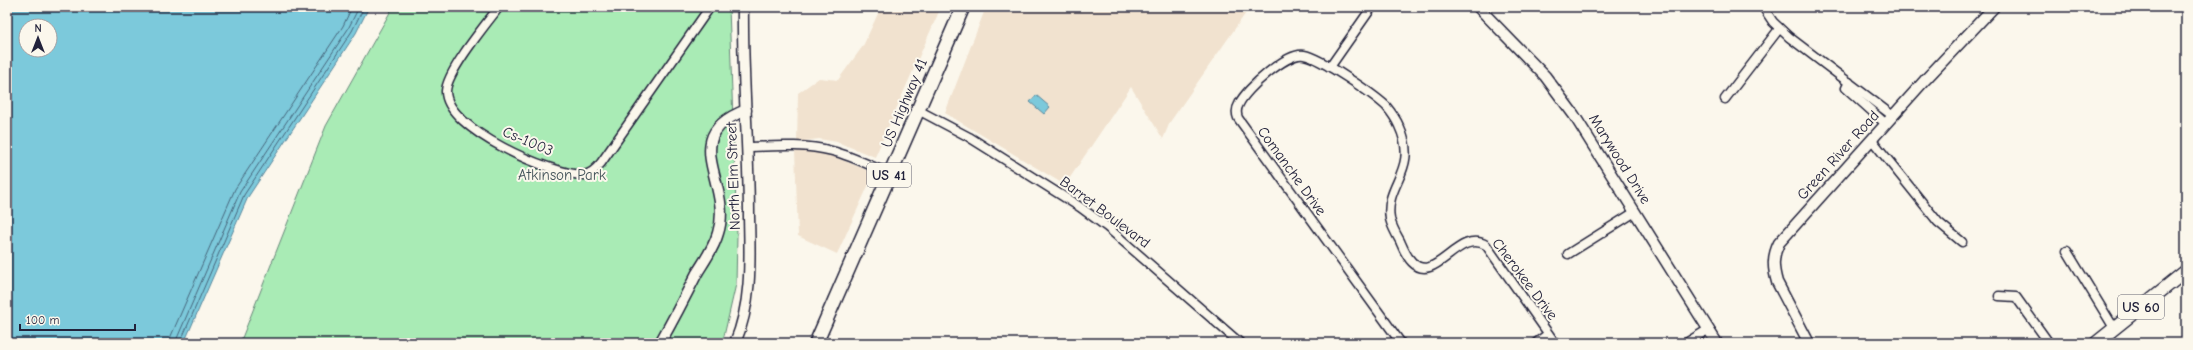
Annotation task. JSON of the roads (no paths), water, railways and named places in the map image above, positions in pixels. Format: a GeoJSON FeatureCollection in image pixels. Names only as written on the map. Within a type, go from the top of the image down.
{"type":"FeatureCollection","features":[{"type":"Feature","properties":{"kind":"highway","name":"US Highway 41"},"geometry":{"type":"LineString","coordinates":[[816,343],[963,7]]}},
{"type":"Feature","properties":{"kind":"main road","name":"US 60"},"geometry":{"type":"LineString","coordinates":[[2096,343],[2186,271]]}},
{"type":"Feature","properties":{"kind":"street","name":"Cs-1003"},"geometry":{"type":"LineString","coordinates":[[499,7],[450,77],[446,93],[449,105],[462,121],[501,146],[547,165],[568,172],[586,175],[595,170],[602,163],[710,7]]}},
{"type":"Feature","properties":{"kind":"street","name":"North Elm Street"},"geometry":{"type":"LineString","coordinates":[[735,343],[744,312],[749,282],[748,147],[743,7]]}},
{"type":"Feature","properties":{"kind":"street"},"geometry":{"type":"LineString","coordinates":[[1330,67],[1372,7]]}},
{"type":"Feature","properties":{"kind":"street","name":"Marywood Drive"},"geometry":{"type":"LineString","coordinates":[[1478,7],[1545,76],[1560,94],[1717,343]]}},
{"type":"Feature","properties":{"kind":"street"},"geometry":{"type":"LineString","coordinates":[[1763,7],[1779,29],[1849,82],[1846,88],[1890,120]]}},
{"type":"Feature","properties":{"kind":"street","name":"Green River Road"},"geometry":{"type":"LineString","coordinates":[[1809,343],[1777,282],[1773,264],[1775,250],[1783,236],[1994,7]]}},
{"type":"Feature","properties":{"kind":"street"},"geometry":{"type":"LineString","coordinates":[[1725,99],[1779,29]]}},
{"type":"Feature","properties":{"kind":"street","name":"Comanche Drive"},"geometry":{"type":"LineString","coordinates":[[1330,67],[1304,55],[1286,59],[1266,75],[1243,98],[1237,108],[1238,118],[1401,343]]}},
{"type":"Feature","properties":{"kind":"street","name":"Cherokee Drive"},"geometry":{"type":"LineString","coordinates":[[1330,67],[1385,105],[1400,127],[1405,143],[1406,159],[1402,174],[1392,196],[1390,218],[1409,258],[1418,266],[1426,268],[1441,261],[1469,242],[1481,242],[1486,246],[1548,334]]}},
{"type":"Feature","properties":{"kind":"street"},"geometry":{"type":"LineString","coordinates":[[660,343],[718,232],[721,205],[709,149],[712,136],[718,125],[725,118],[746,110]]}},
{"type":"Feature","properties":{"kind":"street","name":"Barret Boulevard"},"geometry":{"type":"LineString","coordinates":[[918,110],[969,137],[1080,206],[1107,226],[1240,343]]}},
{"type":"Feature","properties":{"kind":"street"},"geometry":{"type":"LineString","coordinates":[[1872,140],[1938,222],[1962,242]]}},
{"type":"Feature","properties":{"kind":"street"},"geometry":{"type":"LineString","coordinates":[[748,147],[797,146],[826,150],[847,156],[890,174]]}},
{"type":"Feature","properties":{"kind":"street"},"geometry":{"type":"LineString","coordinates":[[1568,254],[1635,212]]}},
{"type":"Feature","properties":{"kind":"street"},"geometry":{"type":"LineString","coordinates":[[2067,251],[2114,328]]}},
{"type":"Feature","properties":{"kind":"street"},"geometry":{"type":"LineString","coordinates":[[1999,296],[2016,297],[2049,343]]}},
{"type":"Feature","properties":{"kind":"street"},"geometry":{"type":"LineString","coordinates":[[1686,343],[1709,329]]}},
{"type":"Feature","properties":{"kind":"street"},"geometry":{"type":"LineString","coordinates":[[1536,343],[1548,334],[1555,343]]}},
{"type":"Feature","properties":{"kind":"water"},"geometry":{"type":"Polygon","coordinates":[[[7,7],[369,7],[356,33],[248,197],[184,343],[7,343],[7,7]]]}},
{"type":"Feature","properties":{"kind":"water"},"geometry":{"type":"Polygon","coordinates":[[[1036,95],[1050,107],[1044,114],[1030,102],[1036,95]]]}},
{"type":"Feature","properties":{"kind":"park label","name":"Atkinson Park"},"geometry":{"type":"Point","coordinates":[562,175]}}]}
